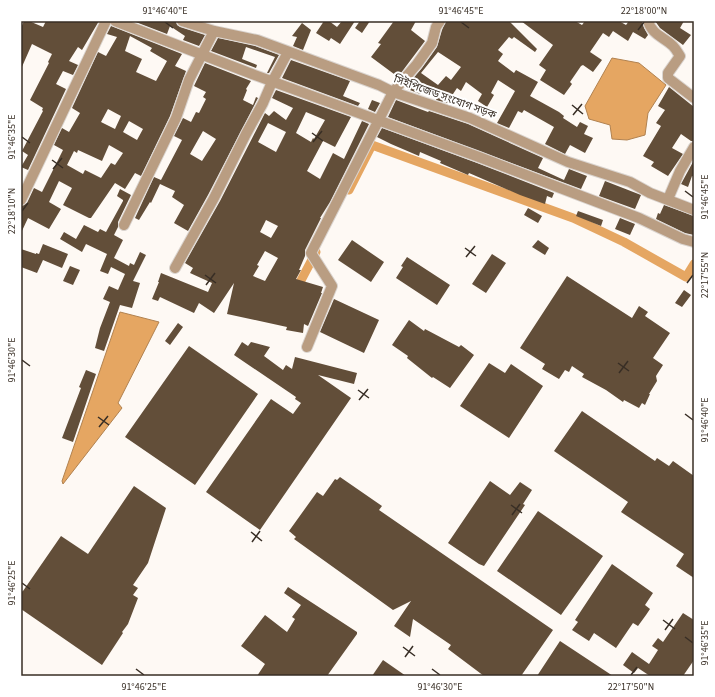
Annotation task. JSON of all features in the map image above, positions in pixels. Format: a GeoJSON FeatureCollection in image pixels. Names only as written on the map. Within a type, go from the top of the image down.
{"type":"FeatureCollection","features":[{"type":"Feature","properties":{"kind":"street"},"geometry":{"type":"LineString","coordinates":[[21,200],[106,21]]}},
{"type":"Feature","properties":{"kind":"street"},"geometry":{"type":"LineString","coordinates":[[115,21],[272,82],[639,218],[682,239],[694,242]]}},
{"type":"Feature","properties":{"kind":"street","name":"সিইপিজেড সংযোগ সড়ক"},"geometry":{"type":"LineString","coordinates":[[182,21],[214,31],[257,40],[393,92],[470,118],[568,162],[630,182],[694,210]]}},
{"type":"Feature","properties":{"kind":"street"},"geometry":{"type":"LineString","coordinates":[[308,347],[332,286],[311,253],[377,120],[393,92],[417,64],[432,43],[436,27],[440,21]]}},
{"type":"Feature","properties":{"kind":"street"},"geometry":{"type":"LineString","coordinates":[[648,21],[649,26],[653,31],[672,45],[680,56],[668,73],[668,78],[694,98]]}},
{"type":"Feature","properties":{"kind":"street"},"geometry":{"type":"LineString","coordinates":[[124,225],[176,118],[188,80],[214,31]]}},
{"type":"Feature","properties":{"kind":"street"},"geometry":{"type":"LineString","coordinates":[[175,268],[214,198],[288,52]]}},
{"type":"Feature","properties":{"kind":"street"},"geometry":{"type":"LineString","coordinates":[[668,199],[680,171],[694,146]]}},
{"type":"Feature","properties":{"kind":"shaded area"},"geometry":{"type":"Polygon","coordinates":[[[612,58],[639,63],[666,85],[648,113],[645,135],[627,140],[612,139],[610,125],[589,119],[585,106],[612,58]]]}},
{"type":"Feature","properties":{"kind":"shaded area"},"geometry":{"type":"Polygon","coordinates":[[[120,312],[159,322],[118,403],[122,408],[63,484],[62,481],[120,312]]]}},
{"type":"Feature","properties":{"kind":"building"},"geometry":{"type":"Polygon","coordinates":[[[24,21],[29,21],[43,27],[46,21],[99,21],[82,50],[78,47],[69,61],[78,65],[73,75],[63,71],[56,84],[66,89],[28,170],[21,167],[28,155],[22,151],[43,111],[43,108],[30,100],[52,54],[32,44],[21,69],[21,28],[24,21]]]}},
{"type":"Feature","properties":{"kind":"building"},"geometry":{"type":"Polygon","coordinates":[[[133,21],[176,21],[177,25],[180,27],[205,35],[199,46],[183,40],[185,36],[170,26],[167,34],[133,21]]]}},
{"type":"Feature","properties":{"kind":"building"},"geometry":{"type":"Polygon","coordinates":[[[324,21],[329,21],[337,27],[342,21],[355,21],[340,44],[331,38],[329,41],[316,33],[324,21]]]}},
{"type":"Feature","properties":{"kind":"building"},"geometry":{"type":"Polygon","coordinates":[[[360,21],[370,21],[362,33],[355,28],[360,21]]]}},
{"type":"Feature","properties":{"kind":"building"},"geometry":{"type":"Polygon","coordinates":[[[394,21],[416,21],[411,30],[425,41],[398,77],[371,57],[381,44],[378,43],[394,21]]]}},
{"type":"Feature","properties":{"kind":"building"},"geometry":{"type":"Polygon","coordinates":[[[446,21],[509,21],[537,49],[535,52],[514,37],[512,39],[509,37],[498,50],[503,54],[498,61],[514,73],[516,70],[538,82],[530,96],[559,112],[564,116],[563,118],[577,127],[580,122],[588,126],[584,134],[593,138],[585,153],[570,145],[565,154],[545,144],[554,127],[524,110],[522,113],[518,111],[509,128],[497,123],[515,91],[498,80],[491,93],[494,95],[487,107],[478,101],[482,94],[466,82],[461,91],[457,88],[447,103],[436,100],[439,95],[426,85],[420,94],[405,88],[437,47],[446,21]],[[438,52],[421,73],[438,85],[446,76],[451,80],[461,67],[438,52]]]}},
{"type":"Feature","properties":{"kind":"building"},"geometry":{"type":"Polygon","coordinates":[[[521,21],[575,21],[582,25],[585,21],[619,21],[626,25],[629,21],[642,21],[648,35],[645,39],[633,32],[628,41],[613,31],[609,37],[603,33],[590,52],[602,60],[593,72],[583,65],[581,66],[570,82],[572,84],[564,95],[540,80],[546,70],[539,65],[553,45],[521,21]]]}},
{"type":"Feature","properties":{"kind":"building"},"geometry":{"type":"Polygon","coordinates":[[[655,21],[684,21],[680,28],[691,35],[683,45],[660,28],[655,21]]]}},
{"type":"Feature","properties":{"kind":"building"},"geometry":{"type":"Polygon","coordinates":[[[302,23],[311,30],[303,50],[293,46],[297,37],[292,36],[302,23]]]}},
{"type":"Feature","properties":{"kind":"building"},"geometry":{"type":"Polygon","coordinates":[[[111,26],[182,54],[175,66],[186,71],[170,116],[141,176],[135,173],[125,189],[115,183],[91,218],[63,205],[72,188],[59,181],[49,202],[61,209],[49,229],[28,218],[21,233],[21,206],[27,203],[34,188],[42,192],[63,150],[54,145],[62,128],[69,132],[80,113],[72,108],[98,52],[106,56],[117,37],[107,34],[111,26]],[[130,36],[125,51],[142,59],[136,72],[156,81],[167,61],[150,51],[152,48],[130,36]],[[108,109],[101,122],[115,129],[121,116],[108,109]],[[129,121],[123,132],[137,140],[143,129],[129,121]],[[109,145],[102,161],[78,150],[77,153],[74,151],[67,165],[83,174],[85,170],[101,178],[111,163],[115,165],[123,153],[109,145]]]}},
{"type":"Feature","properties":{"kind":"building"},"geometry":{"type":"Polygon","coordinates":[[[218,38],[255,46],[279,55],[269,73],[267,73],[275,57],[246,47],[242,59],[257,65],[256,68],[211,51],[218,38]]]}},
{"type":"Feature","properties":{"kind":"building"},"geometry":{"type":"Polygon","coordinates":[[[291,60],[350,81],[343,96],[360,103],[358,106],[282,78],[291,60]]]}},
{"type":"Feature","properties":{"kind":"building"},"geometry":{"type":"Polygon","coordinates":[[[205,63],[251,81],[246,89],[247,90],[243,100],[253,105],[256,97],[258,98],[188,231],[174,223],[184,205],[172,197],[175,191],[160,184],[151,203],[150,202],[139,220],[135,218],[154,177],[161,180],[182,140],[174,136],[183,118],[191,122],[196,112],[199,113],[206,99],[203,97],[206,92],[194,86],[205,63]],[[203,131],[190,154],[202,161],[216,139],[203,131]]]}},
{"type":"Feature","properties":{"kind":"building"},"geometry":{"type":"Polygon","coordinates":[[[669,87],[694,107],[694,141],[691,141],[681,134],[672,148],[683,154],[668,176],[651,166],[654,162],[643,156],[661,126],[656,123],[665,110],[658,106],[669,87]]]}},
{"type":"Feature","properties":{"kind":"building"},"geometry":{"type":"Polygon","coordinates":[[[276,90],[351,117],[335,147],[323,141],[307,171],[320,179],[333,153],[344,159],[362,121],[369,124],[305,250],[305,256],[299,270],[301,270],[296,279],[323,287],[322,293],[308,326],[304,324],[303,333],[286,330],[287,327],[227,314],[234,283],[214,313],[199,303],[194,313],[160,297],[158,301],[152,299],[161,273],[208,292],[212,283],[190,273],[193,268],[185,263],[220,201],[265,113],[269,116],[274,111],[286,120],[293,108],[272,98],[276,90]],[[306,112],[296,133],[311,142],[325,120],[306,112]],[[268,123],[258,142],[276,152],[286,132],[268,123]],[[266,220],[260,232],[271,238],[278,226],[266,220]],[[265,251],[257,265],[259,266],[253,276],[265,281],[278,258],[265,251]]]}},
{"type":"Feature","properties":{"kind":"building"},"geometry":{"type":"Polygon","coordinates":[[[372,100],[380,103],[375,112],[368,109],[372,100]]]}},
{"type":"Feature","properties":{"kind":"building"},"geometry":{"type":"Polygon","coordinates":[[[396,100],[428,112],[429,111],[468,124],[543,158],[538,168],[564,180],[569,169],[587,176],[581,189],[388,117],[396,100]]]}},
{"type":"Feature","properties":{"kind":"building"},"geometry":{"type":"Polygon","coordinates":[[[382,128],[554,193],[552,198],[547,196],[545,204],[520,195],[469,173],[468,175],[440,163],[441,161],[420,152],[419,156],[391,144],[377,137],[382,128]]]}},
{"type":"Feature","properties":{"kind":"building"},"geometry":{"type":"Polygon","coordinates":[[[694,160],[694,177],[692,176],[688,187],[681,184],[694,160]]]}},
{"type":"Feature","properties":{"kind":"building"},"geometry":{"type":"Polygon","coordinates":[[[605,181],[641,195],[635,209],[599,196],[605,181]]]}},
{"type":"Feature","properties":{"kind":"building"},"geometry":{"type":"Polygon","coordinates":[[[120,189],[131,195],[118,222],[118,227],[114,235],[123,240],[114,258],[129,266],[130,263],[134,265],[140,252],[146,255],[133,281],[140,283],[132,308],[120,305],[104,351],[95,348],[100,328],[110,302],[103,299],[109,286],[118,290],[125,274],[111,267],[108,274],[100,271],[107,254],[86,244],[82,252],[60,239],[64,232],[76,239],[84,225],[98,232],[100,229],[106,232],[123,201],[117,196],[120,189]]]}},
{"type":"Feature","properties":{"kind":"building"},"geometry":{"type":"Polygon","coordinates":[[[664,205],[694,216],[694,235],[685,233],[656,219],[658,213],[660,214],[664,205]]]}},
{"type":"Feature","properties":{"kind":"building"},"geometry":{"type":"Polygon","coordinates":[[[528,208],[542,216],[538,223],[524,215],[528,208]]]}},
{"type":"Feature","properties":{"kind":"building"},"geometry":{"type":"Polygon","coordinates":[[[578,211],[603,220],[601,226],[576,216],[578,211]]]}},
{"type":"Feature","properties":{"kind":"building"},"geometry":{"type":"Polygon","coordinates":[[[620,218],[635,224],[630,235],[615,229],[620,218]]]}},
{"type":"Feature","properties":{"kind":"building"},"geometry":{"type":"Polygon","coordinates":[[[352,240],[384,262],[371,282],[338,260],[352,240]]]}},
{"type":"Feature","properties":{"kind":"building"},"geometry":{"type":"Polygon","coordinates":[[[538,240],[549,248],[545,255],[532,247],[538,240]]]}},
{"type":"Feature","properties":{"kind":"building"},"geometry":{"type":"Polygon","coordinates":[[[43,244],[68,254],[62,268],[43,260],[37,273],[21,267],[21,249],[39,254],[43,244]]]}},
{"type":"Feature","properties":{"kind":"building"},"geometry":{"type":"Polygon","coordinates":[[[492,254],[506,263],[486,293],[472,284],[492,254]]]}},
{"type":"Feature","properties":{"kind":"building"},"geometry":{"type":"Polygon","coordinates":[[[407,257],[450,285],[437,305],[396,278],[407,257]]]}},
{"type":"Feature","properties":{"kind":"building"},"geometry":{"type":"Polygon","coordinates":[[[70,266],[80,270],[73,285],[63,281],[70,266]]]}},
{"type":"Feature","properties":{"kind":"building"},"geometry":{"type":"Polygon","coordinates":[[[567,276],[632,318],[639,306],[648,312],[645,316],[670,333],[653,358],[663,365],[656,376],[657,381],[649,394],[645,405],[642,403],[639,408],[624,400],[623,402],[606,390],[582,377],[584,374],[572,366],[569,372],[565,370],[559,379],[542,369],[545,364],[520,348],[567,276]]]}},
{"type":"Feature","properties":{"kind":"building"},"geometry":{"type":"Polygon","coordinates":[[[684,290],[691,295],[682,307],[675,303],[684,290]]]}},
{"type":"Feature","properties":{"kind":"building"},"geometry":{"type":"Polygon","coordinates":[[[334,299],[379,320],[364,353],[320,332],[334,299]]]}},
{"type":"Feature","properties":{"kind":"building"},"geometry":{"type":"Polygon","coordinates":[[[409,320],[424,331],[425,329],[459,347],[461,345],[474,355],[450,388],[433,377],[432,378],[407,358],[408,356],[392,345],[409,320]]]}},
{"type":"Feature","properties":{"kind":"building"},"geometry":{"type":"Polygon","coordinates":[[[178,323],[183,327],[170,345],[165,341],[178,323]]]}},
{"type":"Feature","properties":{"kind":"building"},"geometry":{"type":"Polygon","coordinates":[[[242,342],[248,346],[251,342],[270,347],[264,356],[283,370],[286,365],[292,369],[295,357],[357,373],[354,384],[318,375],[351,398],[260,530],[206,492],[271,399],[293,414],[301,403],[295,399],[296,397],[234,355],[242,342]]]}},
{"type":"Feature","properties":{"kind":"building"},"geometry":{"type":"Polygon","coordinates":[[[189,346],[258,394],[195,485],[125,437],[189,346]]]}},
{"type":"Feature","properties":{"kind":"building"},"geometry":{"type":"Polygon","coordinates":[[[489,363],[505,373],[511,364],[543,386],[509,438],[460,406],[489,363]]]}},
{"type":"Feature","properties":{"kind":"building"},"geometry":{"type":"Polygon","coordinates":[[[86,370],[96,374],[73,442],[62,438],[81,388],[79,387],[86,370]]]}},
{"type":"Feature","properties":{"kind":"building"},"geometry":{"type":"Polygon","coordinates":[[[582,411],[655,461],[657,458],[669,466],[673,461],[694,476],[694,578],[676,566],[684,554],[621,512],[628,502],[554,451],[582,411]]]}},
{"type":"Feature","properties":{"kind":"building"},"geometry":{"type":"Polygon","coordinates":[[[340,477],[382,506],[379,510],[553,630],[521,676],[484,676],[448,649],[451,645],[413,619],[410,637],[394,626],[411,601],[393,610],[294,539],[296,537],[289,531],[317,492],[323,496],[335,479],[337,480],[340,477]]]}},
{"type":"Feature","properties":{"kind":"building"},"geometry":{"type":"Polygon","coordinates":[[[490,481],[510,495],[520,482],[532,490],[523,504],[525,505],[484,566],[448,543],[490,481]]]}},
{"type":"Feature","properties":{"kind":"building"},"geometry":{"type":"Polygon","coordinates":[[[134,486],[166,508],[148,563],[133,585],[138,588],[133,595],[138,598],[128,624],[102,665],[21,609],[21,592],[61,536],[88,554],[134,486]]]}},
{"type":"Feature","properties":{"kind":"building"},"geometry":{"type":"Polygon","coordinates":[[[538,511],[603,556],[561,615],[497,571],[538,511]]]}},
{"type":"Feature","properties":{"kind":"building"},"geometry":{"type":"Polygon","coordinates":[[[612,564],[653,593],[645,605],[650,609],[646,615],[638,626],[633,623],[616,648],[594,633],[589,641],[572,630],[578,622],[575,620],[612,564]]]}},
{"type":"Feature","properties":{"kind":"building"},"geometry":{"type":"Polygon","coordinates":[[[288,587],[357,632],[327,676],[257,676],[265,664],[241,646],[265,615],[287,632],[295,619],[292,617],[301,605],[284,593],[288,587]]]}},
{"type":"Feature","properties":{"kind":"building"},"geometry":{"type":"Polygon","coordinates":[[[683,613],[694,620],[694,660],[683,676],[650,676],[638,668],[634,673],[623,665],[632,652],[649,664],[658,650],[652,646],[658,638],[663,642],[683,613]]]}},
{"type":"Feature","properties":{"kind":"building"},"geometry":{"type":"Polygon","coordinates":[[[560,641],[613,676],[537,676],[560,641]]]}},
{"type":"Feature","properties":{"kind":"building"},"geometry":{"type":"Polygon","coordinates":[[[383,660],[406,676],[372,676],[383,660]]]}},
{"type":"Feature","properties":{"kind":"waterway"},"geometry":{"type":"LineString","coordinates":[[349,190],[372,145],[573,218],[624,242],[686,277],[694,264]]}},
{"type":"Feature","properties":{"kind":"waterway"},"geometry":{"type":"LineString","coordinates":[[297,288],[316,252]]}}]}
